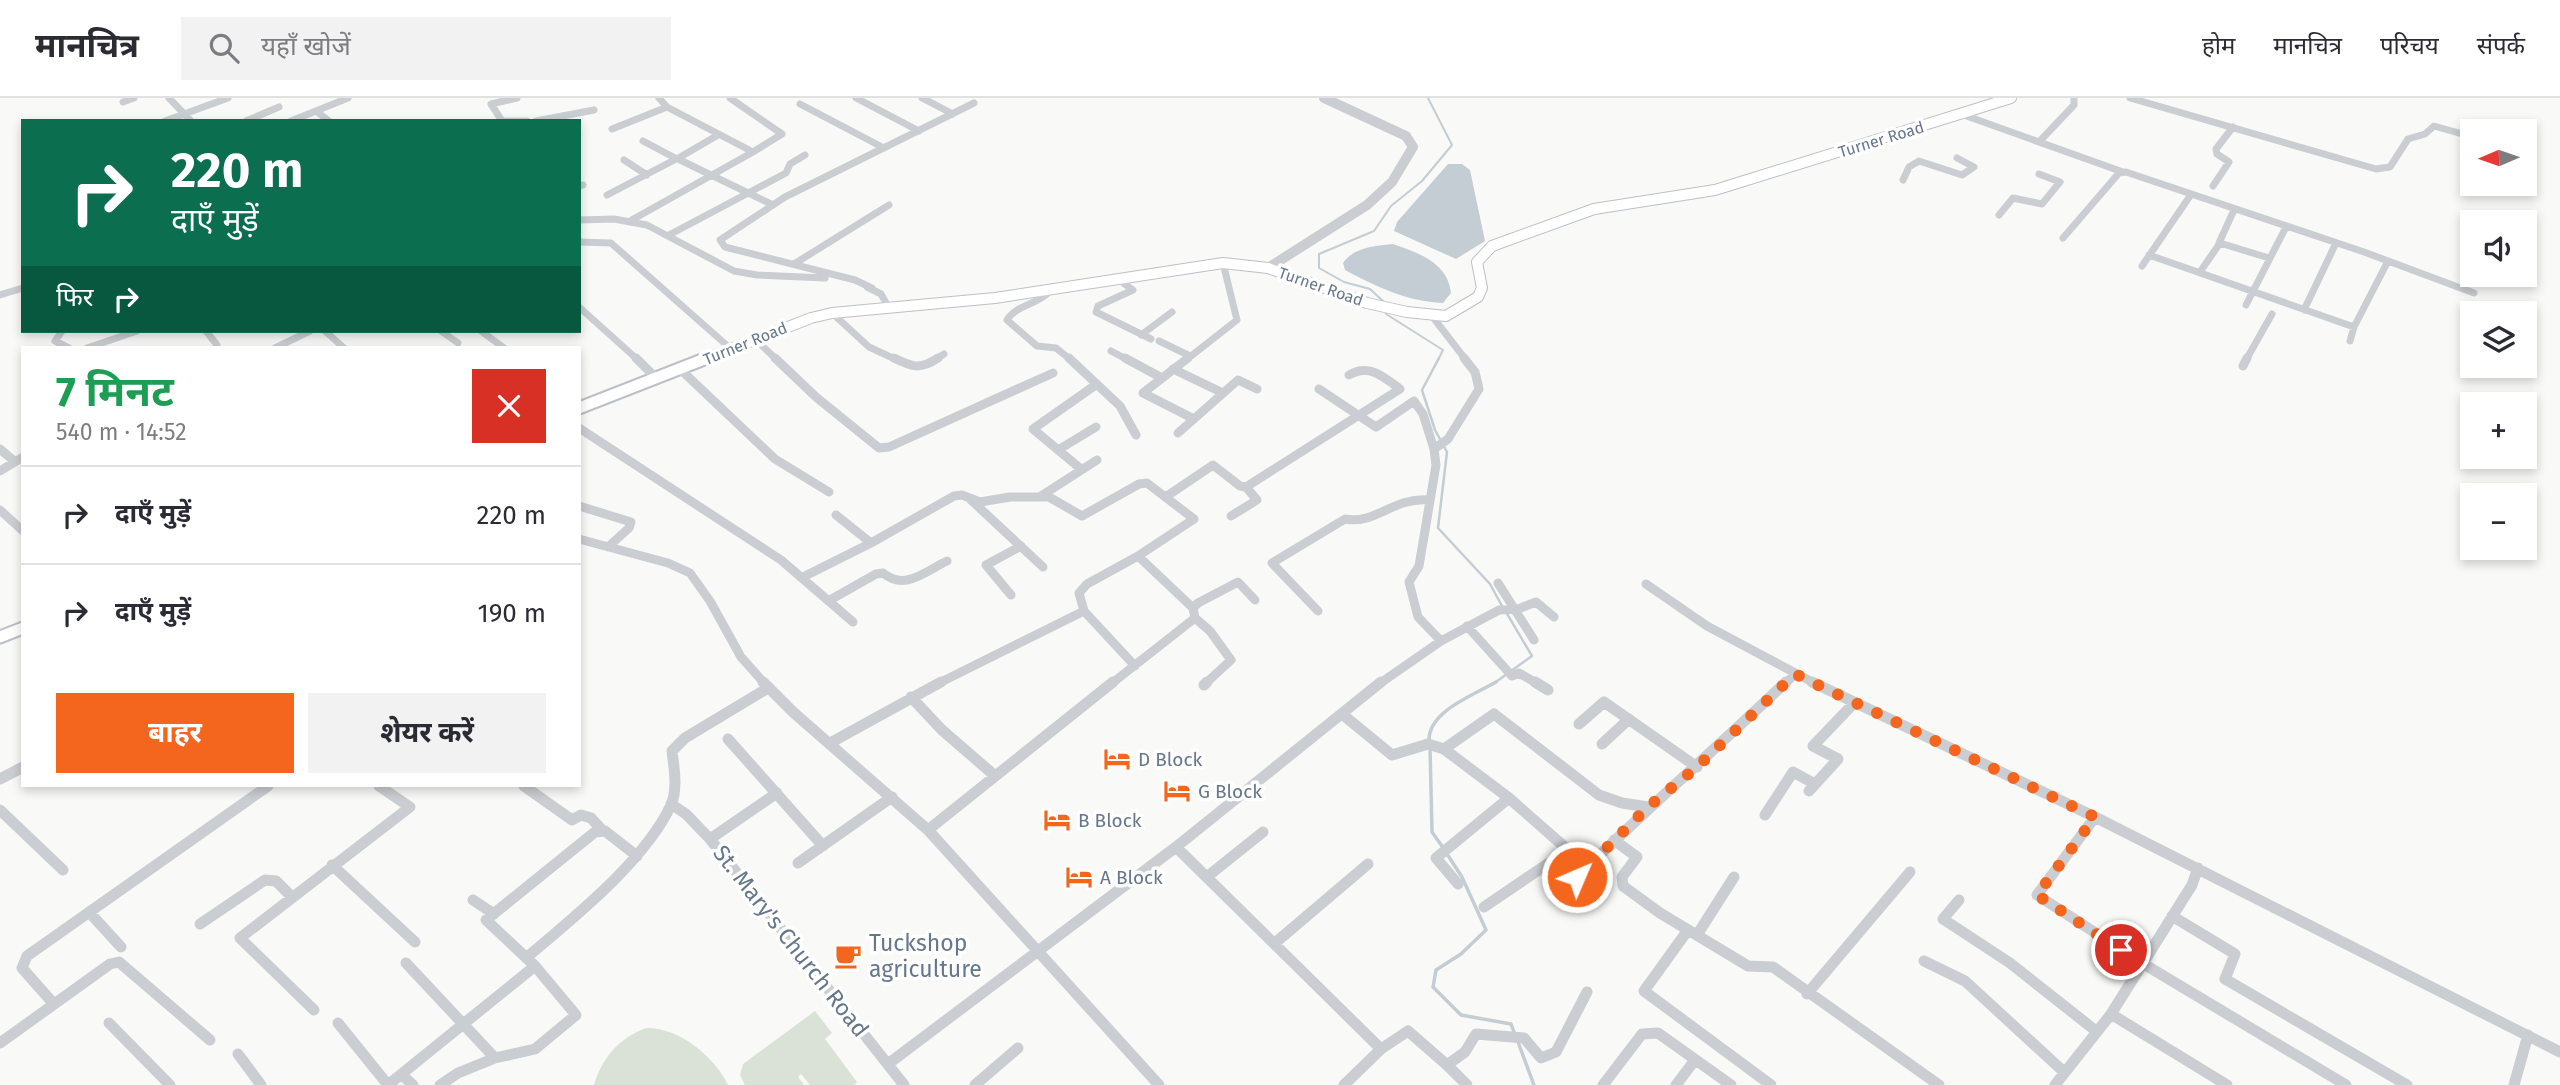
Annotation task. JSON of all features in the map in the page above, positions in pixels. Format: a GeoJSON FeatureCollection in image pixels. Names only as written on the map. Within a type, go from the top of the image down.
{"type":"FeatureCollection","features":[{"type":"Feature","properties":{"kind":"main road","name":"Turner Road"},"geometry":{"type":"LineString","coordinates":[[581,407],[811,317],[1050,291],[1223,262],[1268,268],[1367,303],[1407,312],[1446,316],[1478,297],[1482,288],[1477,262],[1482,254],[1525,232],[1606,206],[1715,190],[2011,98]]}},
{"type":"Feature","properties":{"kind":"main road"},"geometry":{"type":"LineString","coordinates":[[0,637],[21,629]]}},
{"type":"Feature","properties":{"kind":"street"},"geometry":{"type":"LineString","coordinates":[[123,102],[134,98]]}},
{"type":"Feature","properties":{"kind":"street"},"geometry":{"type":"LineString","coordinates":[[169,98],[190,119]]}},
{"type":"Feature","properties":{"kind":"street"},"geometry":{"type":"LineString","coordinates":[[170,119],[228,98]]}},
{"type":"Feature","properties":{"kind":"street"},"geometry":{"type":"LineString","coordinates":[[296,119],[348,98]]}},
{"type":"Feature","properties":{"kind":"street"},"geometry":{"type":"LineString","coordinates":[[502,119],[490,101],[517,98]]}},
{"type":"Feature","properties":{"kind":"street"},"geometry":{"type":"LineString","coordinates":[[659,98],[667,107],[753,152]]}},
{"type":"Feature","properties":{"kind":"street"},"geometry":{"type":"LineString","coordinates":[[630,220],[780,137],[782,134],[730,98]]}},
{"type":"Feature","properties":{"kind":"street"},"geometry":{"type":"LineString","coordinates":[[856,98],[919,131]]}},
{"type":"Feature","properties":{"kind":"street"},"geometry":{"type":"LineString","coordinates":[[922,98],[953,114]]}},
{"type":"Feature","properties":{"kind":"street"},"geometry":{"type":"LineString","coordinates":[[1268,268],[1367,205],[1392,182],[1413,147],[1406,136],[1324,98]]}},
{"type":"Feature","properties":{"kind":"street"},"geometry":{"type":"LineString","coordinates":[[2039,142],[2074,105],[2074,98]]}},
{"type":"Feature","properties":{"kind":"street"},"geometry":{"type":"LineString","coordinates":[[2130,98],[2381,170],[2390,167],[2410,137],[2425,134],[2434,126],[2460,133]]}},
{"type":"Feature","properties":{"kind":"street"},"geometry":{"type":"LineString","coordinates":[[889,308],[881,294],[855,280],[725,247],[720,243],[723,237],[773,205],[974,103]]}},
{"type":"Feature","properties":{"kind":"street"},"geometry":{"type":"LineString","coordinates":[[800,104],[884,148]]}},
{"type":"Feature","properties":{"kind":"street"},"geometry":{"type":"LineString","coordinates":[[251,119],[279,107]]}},
{"type":"Feature","properties":{"kind":"street"},"geometry":{"type":"LineString","coordinates":[[612,129],[667,107]]}},
{"type":"Feature","properties":{"kind":"street"},"geometry":{"type":"LineString","coordinates":[[547,119],[594,110]]}},
{"type":"Feature","properties":{"kind":"street"},"geometry":{"type":"LineString","coordinates":[[316,111],[326,119]]}},
{"type":"Feature","properties":{"kind":"street"},"geometry":{"type":"LineString","coordinates":[[1961,114],[2474,293]]}},
{"type":"Feature","properties":{"kind":"street"},"geometry":{"type":"LineString","coordinates":[[2213,186],[2229,162],[2216,149],[2233,127]]}},
{"type":"Feature","properties":{"kind":"street"},"geometry":{"type":"LineString","coordinates":[[607,195],[718,135]]}},
{"type":"Feature","properties":{"kind":"street"},"geometry":{"type":"LineString","coordinates":[[643,141],[773,205]]}},
{"type":"Feature","properties":{"kind":"street"},"geometry":{"type":"LineString","coordinates":[[669,234],[786,173],[790,164],[805,155]]}},
{"type":"Feature","properties":{"kind":"street"},"geometry":{"type":"LineString","coordinates":[[1903,180],[1909,167],[1919,161],[1962,175],[1974,167],[1957,159]]}},
{"type":"Feature","properties":{"kind":"street"},"geometry":{"type":"LineString","coordinates":[[624,160],[646,175]]}},
{"type":"Feature","properties":{"kind":"street"},"geometry":{"type":"LineString","coordinates":[[2063,238],[2119,173],[2123,172]]}},
{"type":"Feature","properties":{"kind":"street"},"geometry":{"type":"LineString","coordinates":[[1998,215],[2012,198],[2042,204],[2060,182],[2039,174]]}},
{"type":"Feature","properties":{"kind":"street"},"geometry":{"type":"LineString","coordinates":[[2142,266],[2190,196]]}},
{"type":"Feature","properties":{"kind":"street"},"geometry":{"type":"LineString","coordinates":[[794,264],[888,205]]}},
{"type":"Feature","properties":{"kind":"street"},"geometry":{"type":"LineString","coordinates":[[2200,272],[2219,243],[2234,210]]}},
{"type":"Feature","properties":{"kind":"street"},"geometry":{"type":"LineString","coordinates":[[581,220],[630,220],[669,234],[707,260],[740,272],[771,278],[819,277],[872,289]]}},
{"type":"Feature","properties":{"kind":"street"},"geometry":{"type":"LineString","coordinates":[[2246,305],[2250,291],[2286,227]]}},
{"type":"Feature","properties":{"kind":"street"},"geometry":{"type":"LineString","coordinates":[[581,242],[611,243],[731,349]]}},
{"type":"Feature","properties":{"kind":"street"},"geometry":{"type":"LineString","coordinates":[[2219,243],[2269,258]]}},
{"type":"Feature","properties":{"kind":"street"},"geometry":{"type":"LineString","coordinates":[[2304,310],[2336,243]]}},
{"type":"Feature","properties":{"kind":"street"},"geometry":{"type":"LineString","coordinates":[[2149,255],[2354,327]]}},
{"type":"Feature","properties":{"kind":"street"},"geometry":{"type":"LineString","coordinates":[[2350,341],[2354,327],[2388,261]]}},
{"type":"Feature","properties":{"kind":"street"},"geometry":{"type":"LineString","coordinates":[[1194,419],[1143,393],[1237,320],[1223,262]]}},
{"type":"Feature","properties":{"kind":"street"},"geometry":{"type":"LineString","coordinates":[[1119,280],[1133,290],[1098,306],[1096,312],[1190,356]]}},
{"type":"Feature","properties":{"kind":"street"},"geometry":{"type":"LineString","coordinates":[[0,295],[21,289]]}},
{"type":"Feature","properties":{"kind":"street"},"geometry":{"type":"LineString","coordinates":[[1050,291],[1043,299],[1010,314],[1007,320],[1037,346],[1056,348],[1097,384],[1120,406],[1136,435]]}},
{"type":"Feature","properties":{"kind":"street"},"geometry":{"type":"LineString","coordinates":[[581,309],[609,332],[656,379]]}},
{"type":"Feature","properties":{"kind":"street"},"geometry":{"type":"LineString","coordinates":[[1141,335],[1172,312]]}},
{"type":"Feature","properties":{"kind":"street"},"geometry":{"type":"LineString","coordinates":[[832,313],[869,347],[915,368],[925,368],[944,354]]}},
{"type":"Feature","properties":{"kind":"street"},"geometry":{"type":"LineString","coordinates":[[2243,366],[2272,314]]}},
{"type":"Feature","properties":{"kind":"street"},"geometry":{"type":"LineString","coordinates":[[1432,316],[1475,372],[1479,389],[1472,405],[1439,446],[1419,566],[1409,585],[1418,617],[1441,641]]}},
{"type":"Feature","properties":{"kind":"street"},"geometry":{"type":"LineString","coordinates":[[61,333],[55,341],[65,346]]}},
{"type":"Feature","properties":{"kind":"street"},"geometry":{"type":"LineString","coordinates":[[94,346],[131,333]]}},
{"type":"Feature","properties":{"kind":"street"},"geometry":{"type":"LineString","coordinates":[[208,333],[217,345]]}},
{"type":"Feature","properties":{"kind":"street"},"geometry":{"type":"LineString","coordinates":[[279,346],[306,333]]}},
{"type":"Feature","properties":{"kind":"street"},"geometry":{"type":"LineString","coordinates":[[327,333],[342,346]]}},
{"type":"Feature","properties":{"kind":"street"},"geometry":{"type":"LineString","coordinates":[[445,333],[458,343]]}},
{"type":"Feature","properties":{"kind":"street"},"geometry":{"type":"LineString","coordinates":[[484,333],[501,346]]}},
{"type":"Feature","properties":{"kind":"street"},"geometry":{"type":"LineString","coordinates":[[755,339],[816,397],[879,448],[889,447],[1054,373]]}},
{"type":"Feature","properties":{"kind":"street"},"geometry":{"type":"LineString","coordinates":[[1111,351],[1162,378]]}},
{"type":"Feature","properties":{"kind":"street"},"geometry":{"type":"LineString","coordinates":[[1246,487],[1401,389],[1368,367],[1356,369],[1349,375]]}},
{"type":"Feature","properties":{"kind":"street"},"geometry":{"type":"LineString","coordinates":[[680,369],[775,459],[829,492]]}},
{"type":"Feature","properties":{"kind":"street"},"geometry":{"type":"LineString","coordinates":[[1173,369],[1223,393]]}},
{"type":"Feature","properties":{"kind":"street"},"geometry":{"type":"LineString","coordinates":[[1178,433],[1238,380],[1257,389]]}},
{"type":"Feature","properties":{"kind":"street"},"geometry":{"type":"LineString","coordinates":[[1082,469],[1033,429],[1097,384]]}},
{"type":"Feature","properties":{"kind":"street"},"geometry":{"type":"LineString","coordinates":[[1319,389],[1376,427],[1414,401],[1425,415],[1429,440],[1439,446]]}},
{"type":"Feature","properties":{"kind":"street"},"geometry":{"type":"LineString","coordinates":[[1058,450],[1096,427]]}},
{"type":"Feature","properties":{"kind":"street"},"geometry":{"type":"LineString","coordinates":[[581,429],[803,576],[853,622]]}},
{"type":"Feature","properties":{"kind":"street"},"geometry":{"type":"LineString","coordinates":[[0,449],[18,459],[0,471]]}},
{"type":"Feature","properties":{"kind":"street"},"geometry":{"type":"LineString","coordinates":[[1041,496],[1097,460]]}},
{"type":"Feature","properties":{"kind":"street"},"geometry":{"type":"LineString","coordinates":[[1167,496],[1213,465],[1240,486],[1246,487],[1257,500],[1231,516]]}},
{"type":"Feature","properties":{"kind":"street"},"geometry":{"type":"LineString","coordinates":[[971,500],[980,502],[1041,496],[1055,498],[1082,516],[1141,483],[1148,484],[1167,496],[1194,519],[1080,590],[1079,597],[1084,611],[1135,666]]}},
{"type":"Feature","properties":{"kind":"street"},"geometry":{"type":"LineString","coordinates":[[803,576],[871,543],[954,496],[962,495],[971,500],[1043,567]]}},
{"type":"Feature","properties":{"kind":"street"},"geometry":{"type":"LineString","coordinates":[[1318,611],[1272,563],[1345,519],[1359,522],[1399,500],[1429,500]]}},
{"type":"Feature","properties":{"kind":"street"},"geometry":{"type":"LineString","coordinates":[[583,508],[631,522],[629,528],[608,547]]}},
{"type":"Feature","properties":{"kind":"street"},"geometry":{"type":"LineString","coordinates":[[836,515],[871,543]]}},
{"type":"Feature","properties":{"kind":"street"},"geometry":{"type":"LineString","coordinates":[[2,517],[21,530]]}},
{"type":"Feature","properties":{"kind":"street"},"geometry":{"type":"LineString","coordinates":[[581,540],[668,563],[690,573],[710,601],[741,657],[768,688],[928,830],[1159,1085]]}},
{"type":"Feature","properties":{"kind":"street"},"geometry":{"type":"LineString","coordinates":[[1011,595],[986,565],[1021,546]]}},
{"type":"Feature","properties":{"kind":"street"},"geometry":{"type":"LineString","coordinates":[[1138,556],[1194,613],[1231,660],[1204,685]]}},
{"type":"Feature","properties":{"kind":"street"},"geometry":{"type":"LineString","coordinates":[[830,600],[876,574],[883,573],[894,582],[903,583],[947,561]]}},
{"type":"Feature","properties":{"kind":"street"},"geometry":{"type":"LineString","coordinates":[[928,830],[994,775],[1135,666],[1194,613],[1238,582],[1255,600]]}},
{"type":"Feature","properties":{"kind":"street"},"geometry":{"type":"LineString","coordinates":[[1498,583],[1506,609],[1534,640]]}},
{"type":"Feature","properties":{"kind":"street"},"geometry":{"type":"LineString","coordinates":[[1646,584],[1707,625],[1795,674],[2095,817],[2560,1052]]}},
{"type":"Feature","properties":{"kind":"street"},"geometry":{"type":"LineString","coordinates":[[888,1064],[1176,847],[1391,674],[1466,626],[1506,609],[1536,602],[1554,617]]}},
{"type":"Feature","properties":{"kind":"street"},"geometry":{"type":"LineString","coordinates":[[830,743],[911,697],[1084,611]]}},
{"type":"Feature","properties":{"kind":"street"},"geometry":{"type":"LineString","coordinates":[[1466,626],[1510,673],[1520,673],[1548,690]]}},
{"type":"Feature","properties":{"kind":"street"},"geometry":{"type":"LineString","coordinates":[[1577,877],[1648,807],[1697,767],[1795,674]]}},
{"type":"Feature","properties":{"kind":"street"},"geometry":{"type":"LineString","coordinates":[[338,1023],[388,1085],[402,1076],[465,1023],[637,856],[671,804],[675,784],[672,751],[685,738],[768,688]]}},
{"type":"Feature","properties":{"kind":"street"},"geometry":{"type":"LineString","coordinates":[[911,697],[942,730],[994,775]]}},
{"type":"Feature","properties":{"kind":"street"},"geometry":{"type":"LineString","coordinates":[[1579,724],[1604,702],[1697,767]]}},
{"type":"Feature","properties":{"kind":"street"},"geometry":{"type":"LineString","coordinates":[[1765,815],[1793,772],[1812,788],[1838,759],[1813,746],[1855,702]]}},
{"type":"Feature","properties":{"kind":"street"},"geometry":{"type":"LineString","coordinates":[[1342,713],[1392,755],[1434,745],[1494,714],[1600,795],[1622,803],[1648,807]]}},
{"type":"Feature","properties":{"kind":"street"},"geometry":{"type":"LineString","coordinates":[[1602,744],[1629,719]]}},
{"type":"Feature","properties":{"kind":"street"},"geometry":{"type":"LineString","coordinates":[[728,738],[823,846]]}},
{"type":"Feature","properties":{"kind":"street"},"geometry":{"type":"LineString","coordinates":[[1434,745],[1509,797],[1569,850],[1484,907]]}},
{"type":"Feature","properties":{"kind":"street"},"geometry":{"type":"LineString","coordinates":[[0,779],[21,768]]}},
{"type":"Feature","properties":{"kind":"street"},"geometry":{"type":"LineString","coordinates":[[53,1003],[22,968],[27,956],[267,787]]}},
{"type":"Feature","properties":{"kind":"street"},"geometry":{"type":"LineString","coordinates":[[314,1010],[240,938],[331,864],[411,807],[381,787]]}},
{"type":"Feature","properties":{"kind":"street"},"geometry":{"type":"LineString","coordinates":[[525,787],[572,820],[581,815],[591,818],[603,831],[637,856]]}},
{"type":"Feature","properties":{"kind":"street"},"geometry":{"type":"LineString","coordinates":[[710,839],[776,793]]}},
{"type":"Feature","properties":{"kind":"street"},"geometry":{"type":"LineString","coordinates":[[797,863],[892,797]]}},
{"type":"Feature","properties":{"kind":"street"},"geometry":{"type":"LineString","coordinates":[[1458,884],[1436,858],[1509,797]]}},
{"type":"Feature","properties":{"kind":"street","name":"St. Mary's Church Road"},"geometry":{"type":"LineString","coordinates":[[671,804],[686,814],[710,839],[904,1085]]}},
{"type":"Feature","properties":{"kind":"street"},"geometry":{"type":"LineString","coordinates":[[0,810],[63,870]]}},
{"type":"Feature","properties":{"kind":"street"},"geometry":{"type":"LineString","coordinates":[[2095,817],[2037,895],[2142,963],[2346,1085]]}},
{"type":"Feature","properties":{"kind":"street"},"geometry":{"type":"LineString","coordinates":[[440,1085],[458,1073],[495,1058],[517,1052],[523,1054],[541,1047],[576,1015],[530,962],[486,920],[591,834],[603,831]]}},
{"type":"Feature","properties":{"kind":"street"},"geometry":{"type":"LineString","coordinates":[[1208,876],[1263,832]]}},
{"type":"Feature","properties":{"kind":"street"},"geometry":{"type":"LineString","coordinates":[[1614,840],[1637,857],[1622,877],[1623,886],[1748,966],[1773,968],[1939,1085]]}},
{"type":"Feature","properties":{"kind":"street"},"geometry":{"type":"LineString","coordinates":[[1176,847],[1381,1049]]}},
{"type":"Feature","properties":{"kind":"street"},"geometry":{"type":"LineString","coordinates":[[331,864],[415,942]]}},
{"type":"Feature","properties":{"kind":"street"},"geometry":{"type":"LineString","coordinates":[[1275,943],[1368,864]]}},
{"type":"Feature","properties":{"kind":"street"},"geometry":{"type":"LineString","coordinates":[[2054,1085],[2111,1014],[2193,885],[2198,868]]}},
{"type":"Feature","properties":{"kind":"street"},"geometry":{"type":"LineString","coordinates":[[1807,994],[1910,872]]}},
{"type":"Feature","properties":{"kind":"street"},"geometry":{"type":"LineString","coordinates":[[1734,877],[1644,991],[1772,1085]]}},
{"type":"Feature","properties":{"kind":"street"},"geometry":{"type":"LineString","coordinates":[[200,924],[265,880],[276,881],[291,896]]}},
{"type":"Feature","properties":{"kind":"street"},"geometry":{"type":"LineString","coordinates":[[473,900],[494,914]]}},
{"type":"Feature","properties":{"kind":"street"},"geometry":{"type":"LineString","coordinates":[[1959,900],[1943,919],[2010,963],[2096,1031]]}},
{"type":"Feature","properties":{"kind":"street"},"geometry":{"type":"LineString","coordinates":[[89,912],[121,947]]}},
{"type":"Feature","properties":{"kind":"street"},"geometry":{"type":"LineString","coordinates":[[2172,916],[2235,954],[2225,979],[2407,1085]]}},
{"type":"Feature","properties":{"kind":"street"},"geometry":{"type":"LineString","coordinates":[[1924,961],[1965,981],[2064,1072]]}},
{"type":"Feature","properties":{"kind":"street"},"geometry":{"type":"LineString","coordinates":[[0,1043],[110,964],[122,962],[210,1040]]}},
{"type":"Feature","properties":{"kind":"street"},"geometry":{"type":"LineString","coordinates":[[406,963],[495,1058]]}},
{"type":"Feature","properties":{"kind":"street"},"geometry":{"type":"LineString","coordinates":[[1447,1065],[1465,1052],[1476,1034],[1517,1038],[1541,1058],[1556,1052],[1587,992]]}},
{"type":"Feature","properties":{"kind":"street"},"geometry":{"type":"LineString","coordinates":[[2111,1014],[2227,1085]]}},
{"type":"Feature","properties":{"kind":"street"},"geometry":{"type":"LineString","coordinates":[[109,1023],[170,1085]]}},
{"type":"Feature","properties":{"kind":"street"},"geometry":{"type":"LineString","coordinates":[[1350,1083],[1381,1049],[1408,1031],[1467,1085]]}},
{"type":"Feature","properties":{"kind":"street"},"geometry":{"type":"LineString","coordinates":[[1603,1085],[1645,1033],[1658,1033],[1731,1085]]}},
{"type":"Feature","properties":{"kind":"street"},"geometry":{"type":"LineString","coordinates":[[2514,1085],[2528,1035]]}},
{"type":"Feature","properties":{"kind":"street"},"geometry":{"type":"LineString","coordinates":[[975,1085],[1018,1048]]}},
{"type":"Feature","properties":{"kind":"street"},"geometry":{"type":"LineString","coordinates":[[238,1054],[261,1085]]}},
{"type":"Feature","properties":{"kind":"street"},"geometry":{"type":"LineString","coordinates":[[1676,1085],[1695,1060]]}},
{"type":"Feature","properties":{"kind":"street"},"geometry":{"type":"LineString","coordinates":[[402,1076],[413,1085]]}},
{"type":"Feature","properties":{"kind":"shaded area"},"geometry":{"type":"Polygon","coordinates":[[[1448,164],[1462,164],[1470,170],[1485,241],[1456,259],[1394,231],[1397,222],[1448,164]]]}},
{"type":"Feature","properties":{"kind":"shaded area"},"geometry":{"type":"Polygon","coordinates":[[[1393,244],[1431,261],[1444,274],[1451,293],[1443,303],[1392,292],[1345,270],[1343,263],[1353,254],[1365,248],[1393,244]]]}},
{"type":"Feature","properties":{"kind":"shaded area"},"geometry":{"type":"Polygon","coordinates":[[[815,1011],[832,1033],[825,1039],[857,1082],[854,1085],[810,1085],[801,1074],[798,1077],[804,1085],[745,1085],[740,1075],[743,1064],[815,1011]]]}},
{"type":"Feature","properties":{"kind":"shaded area"},"geometry":{"type":"Polygon","coordinates":[[[646,1028],[658,1029],[683,1038],[705,1054],[728,1085],[594,1085],[597,1075],[613,1050],[628,1037],[646,1028]]]}},
{"type":"Feature","properties":{"kind":"waterway"},"geometry":{"type":"LineString","coordinates":[[1384,302],[1370,289],[1344,282],[1319,268],[1319,254],[1374,231],[1391,206],[1422,181],[1452,145],[1428,98]]}},
{"type":"Feature","properties":{"kind":"waterway"},"geometry":{"type":"LineString","coordinates":[[1385,309],[1386,314],[1443,350],[1439,358]]}},
{"type":"Feature","properties":{"kind":"waterway"},"geometry":{"type":"LineString","coordinates":[[1439,358],[1422,390],[1435,430],[1447,452],[1438,528],[1490,584],[1502,606]]}},
{"type":"Feature","properties":{"kind":"waterway"},"geometry":{"type":"LineString","coordinates":[[1495,682],[1532,656],[1506,612]]}},
{"type":"Feature","properties":{"kind":"waterway"},"geometry":{"type":"LineString","coordinates":[[1429,740],[1431,730],[1444,712],[1495,682]]}},
{"type":"Feature","properties":{"kind":"waterway"},"geometry":{"type":"LineString","coordinates":[[1430,747],[1432,832],[1444,849]]}},
{"type":"Feature","properties":{"kind":"waterway"},"geometry":{"type":"LineString","coordinates":[[1447,854],[1462,877],[1486,930],[1461,954],[1436,970],[1433,987],[1461,1015],[1511,1024],[1514,1032]]}},
{"type":"Feature","properties":{"kind":"waterway"},"geometry":{"type":"LineString","coordinates":[[1518,1042],[1534,1085]]}},
{"type":"Feature","properties":{"kind":"place","name":"D Block"},"geometry":{"type":"Point","coordinates":[1117,759]}},
{"type":"Feature","properties":{"kind":"place","name":"G Block"},"geometry":{"type":"Point","coordinates":[1177,791]}},
{"type":"Feature","properties":{"kind":"place","name":"B Block"},"geometry":{"type":"Point","coordinates":[1057,820]}},
{"type":"Feature","properties":{"kind":"place","name":"A Block"},"geometry":{"type":"Point","coordinates":[1079,877]}},
{"type":"Feature","properties":{"kind":"place","name":"Tuckshop agriculture"},"geometry":{"type":"Point","coordinates":[848,956]}},
{"type":"Feature","properties":{"kind":"route"},"geometry":{"type":"LineString","coordinates":[[1577,877],[1648,807],[1697,767],[1795,674],[2095,817],[2037,895],[2121,950]]}}]}
